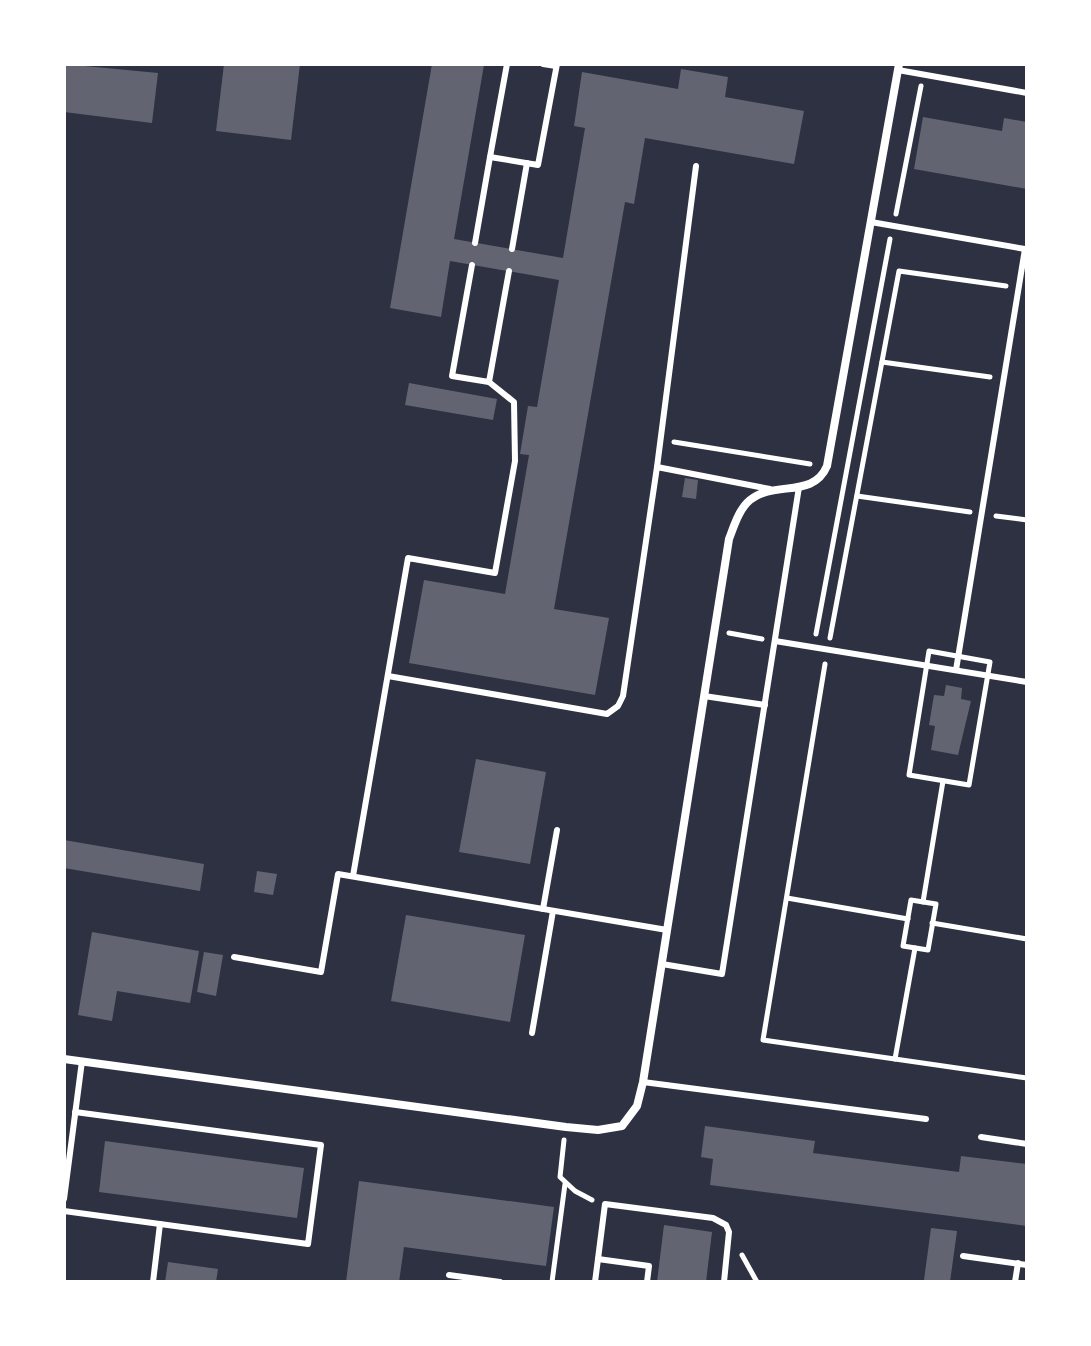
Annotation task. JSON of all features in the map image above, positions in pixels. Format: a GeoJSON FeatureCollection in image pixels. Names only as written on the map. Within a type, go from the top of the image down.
{"type":"FeatureCollection","features":[{"type":"Feature","properties":{"kind":"street"},"geometry":{"type":"LineString","coordinates":[[64,1059],[566,1127],[598,1130],[622,1126],[637,1106],[643,1082],[729,539],[748,501],[770,489],[812,485],[822,478],[827,466],[899,67]]}},
{"type":"Feature","properties":{"kind":"lane"},"geometry":{"type":"LineString","coordinates":[[475,243],[507,64]]}},
{"type":"Feature","properties":{"kind":"lane"},"geometry":{"type":"LineString","coordinates":[[490,157],[538,165],[557,65],[543,64]]}},
{"type":"Feature","properties":{"kind":"lane"},"geometry":{"type":"LineString","coordinates":[[899,67],[1027,93]]}},
{"type":"Feature","properties":{"kind":"lane"},"geometry":{"type":"LineString","coordinates":[[512,249],[527,163]]}},
{"type":"Feature","properties":{"kind":"lane"},"geometry":{"type":"LineString","coordinates":[[388,676],[607,714],[618,706],[623,696],[661,440],[696,166]]}},
{"type":"Feature","properties":{"kind":"lane"},"geometry":{"type":"LineString","coordinates":[[871,222],[1025,249],[956,670]]}},
{"type":"Feature","properties":{"kind":"lane"},"geometry":{"type":"LineString","coordinates":[[353,876],[408,558],[495,573],[515,461],[514,402],[489,382],[452,376],[472,265]]}},
{"type":"Feature","properties":{"kind":"lane"},"geometry":{"type":"LineString","coordinates":[[489,382],[509,271]]}},
{"type":"Feature","properties":{"kind":"lane"},"geometry":{"type":"LineString","coordinates":[[657,467],[770,489]]}},
{"type":"Feature","properties":{"kind":"lane"},"geometry":{"type":"LineString","coordinates":[[662,964],[722,974],[799,487]]}},
{"type":"Feature","properties":{"kind":"lane"},"geometry":{"type":"LineString","coordinates":[[775,641],[1027,682]]}},
{"type":"Feature","properties":{"kind":"lane"},"geometry":{"type":"LineString","coordinates":[[704,696],[765,705]]}},
{"type":"Feature","properties":{"kind":"lane"},"geometry":{"type":"LineString","coordinates":[[543,909],[557,830]]}},
{"type":"Feature","properties":{"kind":"lane"},"geometry":{"type":"LineString","coordinates":[[234,957],[321,972],[338,874],[667,930]]}},
{"type":"Feature","properties":{"kind":"lane"},"geometry":{"type":"LineString","coordinates":[[532,1033],[553,911]]}},
{"type":"Feature","properties":{"kind":"lane"},"geometry":{"type":"LineString","coordinates":[[64,1199],[82,1061]]}},
{"type":"Feature","properties":{"kind":"lane"},"geometry":{"type":"LineString","coordinates":[[643,1082],[926,1119]]}},
{"type":"Feature","properties":{"kind":"lane"},"geometry":{"type":"LineString","coordinates":[[64,1211],[308,1244],[321,1145],[75,1112]]}},
{"type":"Feature","properties":{"kind":"lane"},"geometry":{"type":"LineString","coordinates":[[981,1137],[1027,1144]]}},
{"type":"Feature","properties":{"kind":"lane"},"geometry":{"type":"LineString","coordinates":[[595,1282],[605,1204],[720,1220],[726,1225],[729,1239],[724,1282]]}},
{"type":"Feature","properties":{"kind":"lane"},"geometry":{"type":"LineString","coordinates":[[153,1282],[160,1224]]}},
{"type":"Feature","properties":{"kind":"lane"},"geometry":{"type":"LineString","coordinates":[[963,1256],[1027,1265]]}},
{"type":"Feature","properties":{"kind":"lane"},"geometry":{"type":"LineString","coordinates":[[598,1259],[649,1266],[647,1282]]}},
{"type":"Feature","properties":{"kind":"lane"},"geometry":{"type":"LineString","coordinates":[[1015,1282],[1018,1263]]}},
{"type":"Feature","properties":{"kind":"lane"},"geometry":{"type":"LineString","coordinates":[[449,1275],[500,1282]]}},
{"type":"Feature","properties":{"kind":"path"},"geometry":{"type":"LineString","coordinates":[[813,647],[921,82]]}},
{"type":"Feature","properties":{"kind":"path"},"geometry":{"type":"LineString","coordinates":[[1019,288],[899,271],[828,649],[763,1040],[1027,1078]]}},
{"type":"Feature","properties":{"kind":"path"},"geometry":{"type":"LineString","coordinates":[[882,362],[1004,379]]}},
{"type":"Feature","properties":{"kind":"path"},"geometry":{"type":"LineString","coordinates":[[661,440],[827,466]]}},
{"type":"Feature","properties":{"kind":"path"},"geometry":{"type":"LineString","coordinates":[[857,496],[1027,520]]}},
{"type":"Feature","properties":{"kind":"path"},"geometry":{"type":"LineString","coordinates":[[715,631],[775,641]]}},
{"type":"Feature","properties":{"kind":"path"},"geometry":{"type":"LineString","coordinates":[[929,651],[909,775],[969,785],[990,662]]}},
{"type":"Feature","properties":{"kind":"path"},"geometry":{"type":"LineString","coordinates":[[923,902],[943,781]]}},
{"type":"Feature","properties":{"kind":"path"},"geometry":{"type":"LineString","coordinates":[[786,898],[908,919]]}},
{"type":"Feature","properties":{"kind":"path"},"geometry":{"type":"LineString","coordinates":[[911,900],[923,902],[936,904],[928,950],[903,946],[911,900]]}},
{"type":"Feature","properties":{"kind":"path"},"geometry":{"type":"LineString","coordinates":[[932,923],[1027,939]]}},
{"type":"Feature","properties":{"kind":"path"},"geometry":{"type":"LineString","coordinates":[[895,1059],[915,948]]}},
{"type":"Feature","properties":{"kind":"path"},"geometry":{"type":"LineString","coordinates":[[566,1127],[560,1177],[589,1199],[605,1204]]}},
{"type":"Feature","properties":{"kind":"path"},"geometry":{"type":"LineString","coordinates":[[552,1282],[565,1183]]}},
{"type":"Feature","properties":{"kind":"building"},"geometry":{"type":"Polygon","coordinates":[[[64,64],[158,73],[152,123],[64,112],[64,64]]]}},
{"type":"Feature","properties":{"kind":"building"},"geometry":{"type":"Polygon","coordinates":[[[224,64],[300,64],[291,140],[216,131],[224,64]]]}},
{"type":"Feature","properties":{"kind":"building"},"geometry":{"type":"Polygon","coordinates":[[[432,64],[484,65],[454,239],[563,258],[585,128],[574,126],[582,72],[678,89],[681,69],[728,77],[725,97],[804,111],[794,164],[645,138],[634,204],[625,202],[554,609],[609,618],[595,695],[409,663],[424,580],[505,594],[529,455],[520,454],[528,406],[537,407],[559,280],[450,261],[441,317],[390,308],[432,64]]]}},
{"type":"Feature","properties":{"kind":"building"},"geometry":{"type":"Polygon","coordinates":[[[923,117],[1002,131],[1004,118],[1027,122],[1027,189],[914,169],[923,117]]]}},
{"type":"Feature","properties":{"kind":"building"},"geometry":{"type":"Polygon","coordinates":[[[409,383],[497,399],[493,420],[405,405],[409,383]]]}},
{"type":"Feature","properties":{"kind":"building"},"geometry":{"type":"Polygon","coordinates":[[[685,478],[698,480],[696,499],[682,497],[685,478]]]}},
{"type":"Feature","properties":{"kind":"building"},"geometry":{"type":"Polygon","coordinates":[[[946,685],[962,688],[961,699],[971,701],[958,755],[931,750],[935,726],[929,725],[934,695],[944,696],[946,685]]]}},
{"type":"Feature","properties":{"kind":"building"},"geometry":{"type":"Polygon","coordinates":[[[476,759],[546,772],[530,864],[459,852],[476,759]]]}},
{"type":"Feature","properties":{"kind":"building"},"geometry":{"type":"Polygon","coordinates":[[[64,840],[204,864],[200,891],[64,868],[64,840]]]}},
{"type":"Feature","properties":{"kind":"building"},"geometry":{"type":"Polygon","coordinates":[[[257,871],[277,874],[273,895],[254,892],[257,871]]]}},
{"type":"Feature","properties":{"kind":"building"},"geometry":{"type":"Polygon","coordinates":[[[406,915],[525,935],[510,1022],[391,1001],[406,915]]]}},
{"type":"Feature","properties":{"kind":"building"},"geometry":{"type":"Polygon","coordinates":[[[92,932],[199,951],[190,1003],[117,991],[112,1021],[78,1015],[92,932]]]}},
{"type":"Feature","properties":{"kind":"building"},"geometry":{"type":"Polygon","coordinates":[[[204,952],[223,955],[216,996],[197,992],[204,952]]]}},
{"type":"Feature","properties":{"kind":"building"},"geometry":{"type":"Polygon","coordinates":[[[705,1126],[815,1141],[813,1153],[959,1172],[961,1156],[1027,1164],[1027,1226],[710,1185],[713,1159],[701,1157],[705,1126]]]}},
{"type":"Feature","properties":{"kind":"building"},"geometry":{"type":"Polygon","coordinates":[[[105,1141],[304,1168],[297,1218],[99,1192],[105,1141]]]}},
{"type":"Feature","properties":{"kind":"building"},"geometry":{"type":"Polygon","coordinates":[[[359,1181],[554,1207],[546,1266],[404,1247],[399,1282],[346,1282],[359,1181]]]}},
{"type":"Feature","properties":{"kind":"building"},"geometry":{"type":"Polygon","coordinates":[[[664,1225],[712,1232],[706,1282],[657,1282],[664,1225]]]}},
{"type":"Feature","properties":{"kind":"building"},"geometry":{"type":"Polygon","coordinates":[[[931,1228],[957,1231],[950,1282],[924,1280],[931,1228]]]}},
{"type":"Feature","properties":{"kind":"building"},"geometry":{"type":"Polygon","coordinates":[[[168,1262],[218,1269],[216,1282],[165,1282],[168,1262]]]}}]}
